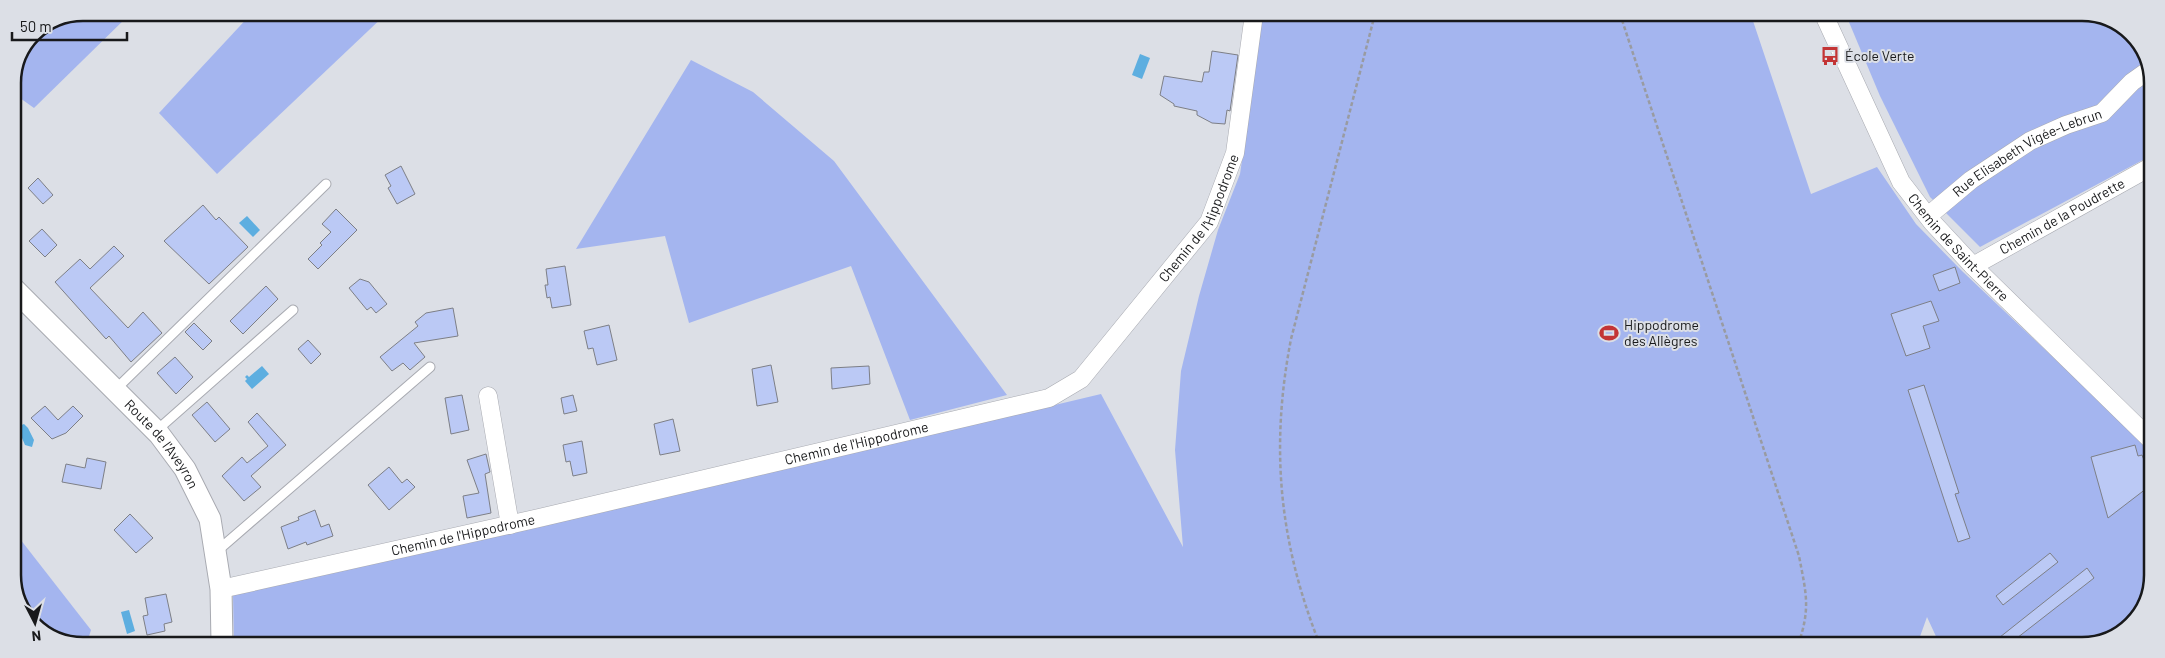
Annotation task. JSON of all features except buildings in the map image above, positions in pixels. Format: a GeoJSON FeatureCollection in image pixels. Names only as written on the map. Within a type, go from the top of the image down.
{"type":"FeatureCollection","features":[{"type":"Feature","properties":{"kind":"street","name":"Chemin de l'Hippodrome"},"geometry":{"type":"LineString","coordinates":[[221,589],[510,524],[1049,398],[1081,379],[1209,222],[1235,154],[1253,21]]}},
{"type":"Feature","properties":{"kind":"street","name":"Chemin de Saint-Pierre"},"geometry":{"type":"LineString","coordinates":[[1827,21],[1901,182],[1928,216],[1973,266],[2144,433]]}},
{"type":"Feature","properties":{"kind":"street","name":"Rue Elisabeth Vigée-Lebrun"},"geometry":{"type":"LineString","coordinates":[[1928,216],[1971,180],[2030,141],[2066,125],[2102,113],[2132,82],[2143,74]]}},
{"type":"Feature","properties":{"kind":"street","name":"Chemin de la Poudrette"},"geometry":{"type":"LineString","coordinates":[[1973,266],[2144,170]]}},
{"type":"Feature","properties":{"kind":"street","name":"Route de l'Aveyron"},"geometry":{"type":"LineString","coordinates":[[21,296],[156,431],[185,469],[210,519],[221,589],[222,637]]}},
{"type":"Feature","properties":{"kind":"street"},"geometry":{"type":"LineString","coordinates":[[488,396],[510,524]]}},
{"type":"Feature","properties":{"kind":"lane"},"geometry":{"type":"LineString","coordinates":[[114,390],[326,184]]}},
{"type":"Feature","properties":{"kind":"lane"},"geometry":{"type":"LineString","coordinates":[[156,431],[294,310]]}},
{"type":"Feature","properties":{"kind":"lane"},"geometry":{"type":"LineString","coordinates":[[216,553],[430,367]]}},
{"type":"Feature","properties":{"kind":"path"},"geometry":{"type":"LineString","coordinates":[[1318,637],[1299,585],[1285,522],[1280,475],[1281,404],[1291,339],[1374,21]]}},
{"type":"Feature","properties":{"kind":"path"},"geometry":{"type":"LineString","coordinates":[[1622,21],[1799,556],[1807,610],[1800,637]]}},
{"type":"Feature","properties":{"kind":"shaded area"},"geometry":{"type":"Polygon","coordinates":[[[123,21],[34,108],[21,99],[21,83],[26,59],[39,39],[59,26],[71,22],[123,21]]]}},
{"type":"Feature","properties":{"kind":"shaded area"},"geometry":{"type":"Polygon","coordinates":[[[245,21],[379,21],[217,174],[159,113],[245,21]]]}},
{"type":"Feature","properties":{"kind":"shaded area","name":"Hippodrome des Allègres"},"geometry":{"type":"Polygon","coordinates":[[[1262,21],[1753,21],[1811,194],[1877,167],[1916,224],[1962,271],[2144,443],[2144,575],[2139,599],[2128,616],[2120,624],[2094,636],[2082,637],[1936,637],[1927,617],[1920,637],[234,637],[233,595],[1101,394],[1183,547],[1175,450],[1181,371],[1199,296],[1218,230],[1240,174],[1262,21]]]}},
{"type":"Feature","properties":{"kind":"shaded area"},"geometry":{"type":"Polygon","coordinates":[[[1849,21],[2082,21],[2098,23],[2116,32],[2131,45],[2136,52],[2143,71],[2144,159],[1980,247],[1930,197],[1880,96],[1849,21]]]}},
{"type":"Feature","properties":{"kind":"shaded area"},"geometry":{"type":"Polygon","coordinates":[[[1140,54],[1150,58],[1142,79],[1132,75],[1140,54]]]}},
{"type":"Feature","properties":{"kind":"shaded area"},"geometry":{"type":"Polygon","coordinates":[[[691,60],[753,92],[834,161],[1007,395],[910,420],[851,266],[689,323],[665,236],[576,249],[691,60]]]}},
{"type":"Feature","properties":{"kind":"shaded area"},"geometry":{"type":"Polygon","coordinates":[[[247,216],[260,230],[253,237],[239,223],[247,216]]]}},
{"type":"Feature","properties":{"kind":"shaded area"},"geometry":{"type":"Polygon","coordinates":[[[262,366],[269,374],[252,389],[245,381],[247,379],[245,377],[247,375],[249,377],[262,366]]]}},
{"type":"Feature","properties":{"kind":"shaded area"},"geometry":{"type":"Polygon","coordinates":[[[24,424],[28,428],[34,440],[32,447],[25,445],[21,437],[21,425],[24,424]]]}},
{"type":"Feature","properties":{"kind":"shaded area"},"geometry":{"type":"Polygon","coordinates":[[[21,540],[91,630],[89,637],[67,635],[49,626],[34,613],[29,606],[22,587],[21,540]]]}},
{"type":"Feature","properties":{"kind":"shaded area"},"geometry":{"type":"Polygon","coordinates":[[[129,610],[135,631],[127,634],[121,612],[129,610]]]}},
{"type":"Feature","properties":{"kind":"place","name":"École Verte"},"geometry":{"type":"Point","coordinates":[1830,56]}},
{"type":"Feature","properties":{"kind":"place","name":"Hippodrome des Allègres"},"geometry":{"type":"Point","coordinates":[1609,333]}}]}
